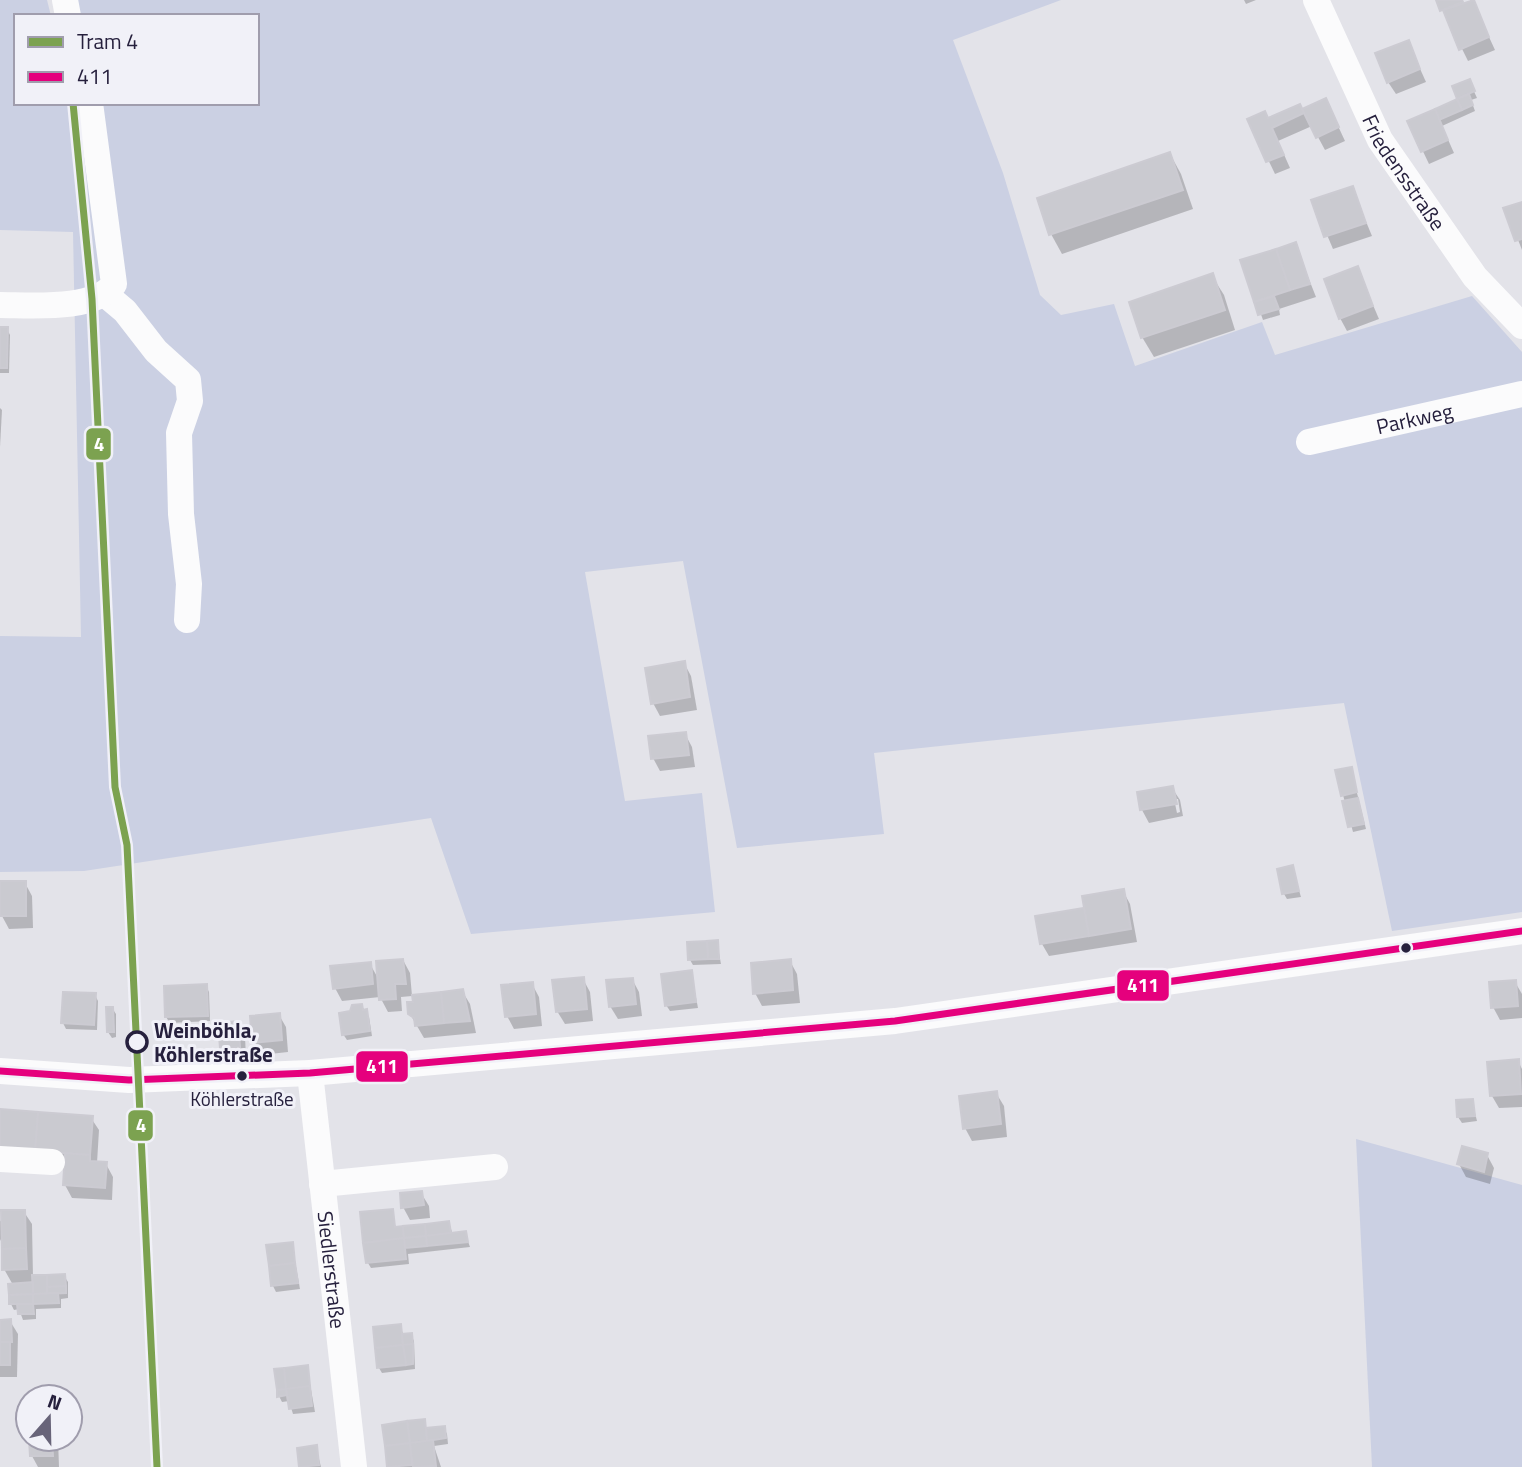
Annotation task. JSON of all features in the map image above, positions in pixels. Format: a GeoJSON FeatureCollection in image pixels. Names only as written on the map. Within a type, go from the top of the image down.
{"type":"FeatureCollection","features":[{"type":"Feature","properties":{"kind":"street","name":"Friedensstraße"},"geometry":{"type":"LineString","coordinates":[[1316,0],[1380,140],[1475,277],[1522,326]]}},
{"type":"Feature","properties":{"kind":"street"},"geometry":{"type":"LineString","coordinates":[[0,305],[64,304],[106,295],[114,284],[90,105]]}},
{"type":"Feature","properties":{"kind":"street"},"geometry":{"type":"LineString","coordinates":[[106,295],[125,311],[156,351],[188,380],[190,401],[180,433],[180,514],[189,584],[187,620]]}},
{"type":"Feature","properties":{"kind":"street","name":"Parkweg"},"geometry":{"type":"LineString","coordinates":[[1309,442],[1522,394]]}},
{"type":"Feature","properties":{"kind":"street"},"geometry":{"type":"LineString","coordinates":[[0,1071],[129,1080],[310,1073],[895,1021],[1522,931]]}},
{"type":"Feature","properties":{"kind":"street","name":"Siedlerstraße"},"geometry":{"type":"LineString","coordinates":[[310,1073],[354,1467]]}},
{"type":"Feature","properties":{"kind":"street"},"geometry":{"type":"LineString","coordinates":[[0,1159],[52,1162]]}},
{"type":"Feature","properties":{"kind":"street"},"geometry":{"type":"LineString","coordinates":[[322,1184],[495,1167]]}},
{"type":"Feature","properties":{"kind":"shaded area"},"geometry":{"type":"Polygon","coordinates":[[[0,0],[47,0],[50,14],[14,14],[14,105],[259,105],[259,14],[77,14],[74,0],[1061,0],[953,40],[1003,173],[1040,295],[1061,315],[1114,304],[1135,366],[1262,322],[1275,355],[1472,296],[1522,352],[1522,912],[1392,931],[1344,703],[874,753],[884,834],[737,848],[683,561],[585,572],[625,801],[702,793],[715,912],[471,934],[431,818],[84,871],[0,872],[0,636],[81,637],[73,232],[0,230],[0,0]]]}},
{"type":"Feature","properties":{"kind":"shaded area"},"geometry":{"type":"Polygon","coordinates":[[[1356,1139],[1522,1185],[1522,1467],[1372,1467],[1356,1139]]]}},
{"type":"Feature","properties":{"kind":"building"},"geometry":{"type":"Polygon","coordinates":[[[1436,0],[1462,0],[1463,2],[1440,11],[1436,0]]]}},
{"type":"Feature","properties":{"kind":"building"},"geometry":{"type":"Polygon","coordinates":[[[1474,0],[1489,37],[1459,50],[1443,10],[1474,0]]]}},
{"type":"Feature","properties":{"kind":"building"},"geometry":{"type":"Polygon","coordinates":[[[1409,40],[1420,69],[1387,83],[1375,53],[1409,40]]]}},
{"type":"Feature","properties":{"kind":"building"},"geometry":{"type":"Polygon","coordinates":[[[1470,79],[1475,91],[1457,99],[1452,86],[1470,79]]]}},
{"type":"Feature","properties":{"kind":"building"},"geometry":{"type":"Polygon","coordinates":[[[1469,94],[1473,105],[1462,110],[1457,99],[1469,94]]]}},
{"type":"Feature","properties":{"kind":"building"},"geometry":{"type":"Polygon","coordinates":[[[1326,98],[1339,127],[1316,138],[1302,109],[1326,98]]]}},
{"type":"Feature","properties":{"kind":"building"},"geometry":{"type":"Polygon","coordinates":[[[1457,99],[1462,110],[1439,120],[1435,109],[1457,99]]]}},
{"type":"Feature","properties":{"kind":"building"},"geometry":{"type":"Polygon","coordinates":[[[1300,104],[1304,113],[1272,128],[1284,155],[1266,162],[1247,119],[1265,111],[1268,118],[1300,104]]]}},
{"type":"Feature","properties":{"kind":"building"},"geometry":{"type":"Polygon","coordinates":[[[1435,109],[1448,140],[1421,152],[1407,121],[1435,109]]]}},
{"type":"Feature","properties":{"kind":"building"},"geometry":{"type":"Polygon","coordinates":[[[1170,152],[1183,190],[1049,235],[1037,198],[1170,152]]]}},
{"type":"Feature","properties":{"kind":"building"},"geometry":{"type":"Polygon","coordinates":[[[1353,186],[1366,223],[1324,237],[1311,200],[1353,186]]]}},
{"type":"Feature","properties":{"kind":"building"},"geometry":{"type":"Polygon","coordinates":[[[1522,202],[1522,239],[1515,241],[1503,208],[1522,202]]]}},
{"type":"Feature","properties":{"kind":"building"},"geometry":{"type":"Polygon","coordinates":[[[1296,242],[1310,284],[1290,290],[1276,249],[1296,242]]]}},
{"type":"Feature","properties":{"kind":"building"},"geometry":{"type":"Polygon","coordinates":[[[1276,249],[1290,290],[1254,302],[1240,260],[1276,249]]]}},
{"type":"Feature","properties":{"kind":"building"},"geometry":{"type":"Polygon","coordinates":[[[1358,266],[1373,306],[1339,319],[1324,279],[1358,266]]]}},
{"type":"Feature","properties":{"kind":"building"},"geometry":{"type":"Polygon","coordinates":[[[1213,273],[1225,310],[1141,338],[1129,302],[1213,273]]]}},
{"type":"Feature","properties":{"kind":"building"},"geometry":{"type":"Polygon","coordinates":[[[1274,296],[1279,309],[1258,315],[1254,302],[1274,296]]]}},
{"type":"Feature","properties":{"kind":"building"},"geometry":{"type":"Polygon","coordinates":[[[0,327],[8,327],[7,368],[0,368],[0,327]]]}},
{"type":"Feature","properties":{"kind":"building"},"geometry":{"type":"Polygon","coordinates":[[[685,661],[690,697],[651,704],[645,668],[685,661]]]}},
{"type":"Feature","properties":{"kind":"building"},"geometry":{"type":"Polygon","coordinates":[[[686,732],[689,755],[651,759],[648,736],[686,732]]]}},
{"type":"Feature","properties":{"kind":"building"},"geometry":{"type":"Polygon","coordinates":[[[1352,767],[1357,792],[1341,796],[1335,770],[1352,767]]]}},
{"type":"Feature","properties":{"kind":"building"},"geometry":{"type":"Polygon","coordinates":[[[1173,786],[1177,804],[1140,810],[1137,792],[1173,786]]]}},
{"type":"Feature","properties":{"kind":"building"},"geometry":{"type":"Polygon","coordinates":[[[1358,798],[1364,824],[1348,827],[1342,801],[1358,798]]]}},
{"type":"Feature","properties":{"kind":"building"},"geometry":{"type":"Polygon","coordinates":[[[1293,865],[1299,891],[1282,894],[1277,869],[1293,865]]]}},
{"type":"Feature","properties":{"kind":"building"},"geometry":{"type":"Polygon","coordinates":[[[0,881],[26,881],[26,916],[0,916],[0,881]]]}},
{"type":"Feature","properties":{"kind":"building"},"geometry":{"type":"Polygon","coordinates":[[[1124,889],[1131,929],[1089,936],[1082,896],[1124,889]]]}},
{"type":"Feature","properties":{"kind":"building"},"geometry":{"type":"Polygon","coordinates":[[[1084,908],[1089,936],[1040,944],[1035,916],[1084,908]]]}},
{"type":"Feature","properties":{"kind":"building"},"geometry":{"type":"Polygon","coordinates":[[[718,940],[719,959],[708,959],[707,941],[718,940]]]}},
{"type":"Feature","properties":{"kind":"building"},"geometry":{"type":"Polygon","coordinates":[[[707,941],[708,959],[688,960],[687,942],[707,941]]]}},
{"type":"Feature","properties":{"kind":"building"},"geometry":{"type":"Polygon","coordinates":[[[403,959],[406,984],[395,984],[396,999],[379,1000],[376,961],[403,959]]]}},
{"type":"Feature","properties":{"kind":"building"},"geometry":{"type":"Polygon","coordinates":[[[791,959],[793,990],[753,994],[751,963],[791,959]]]}},
{"type":"Feature","properties":{"kind":"building"},"geometry":{"type":"Polygon","coordinates":[[[371,962],[373,984],[333,989],[330,966],[371,962]]]}},
{"type":"Feature","properties":{"kind":"building"},"geometry":{"type":"Polygon","coordinates":[[[692,970],[696,1002],[665,1006],[661,974],[692,970]]]}},
{"type":"Feature","properties":{"kind":"building"},"geometry":{"type":"Polygon","coordinates":[[[584,977],[587,1009],[556,1012],[552,980],[584,977]]]}},
{"type":"Feature","properties":{"kind":"building"},"geometry":{"type":"Polygon","coordinates":[[[633,978],[636,1004],[609,1007],[606,980],[633,978]]]}},
{"type":"Feature","properties":{"kind":"building"},"geometry":{"type":"Polygon","coordinates":[[[1516,980],[1518,1006],[1491,1008],[1489,982],[1516,980]]]}},
{"type":"Feature","properties":{"kind":"building"},"geometry":{"type":"Polygon","coordinates":[[[533,982],[536,1014],[505,1017],[501,985],[533,982]]]}},
{"type":"Feature","properties":{"kind":"building"},"geometry":{"type":"Polygon","coordinates":[[[207,984],[208,1016],[165,1017],[164,986],[207,984]]]}},
{"type":"Feature","properties":{"kind":"building"},"geometry":{"type":"Polygon","coordinates":[[[463,989],[470,1021],[444,1023],[441,992],[463,989]]]}},
{"type":"Feature","properties":{"kind":"building"},"geometry":{"type":"Polygon","coordinates":[[[63,992],[96,993],[94,1025],[61,1023],[63,992]]]}},
{"type":"Feature","properties":{"kind":"building"},"geometry":{"type":"Polygon","coordinates":[[[441,992],[444,1023],[415,1026],[414,1018],[408,1014],[407,1002],[413,1002],[412,995],[441,992]]]}},
{"type":"Feature","properties":{"kind":"building"},"geometry":{"type":"Polygon","coordinates":[[[362,1004],[363,1010],[367,1009],[370,1031],[342,1035],[339,1013],[350,1011],[352,1005],[362,1004]]]}},
{"type":"Feature","properties":{"kind":"building"},"geometry":{"type":"Polygon","coordinates":[[[106,1007],[113,1007],[114,1032],[107,1032],[106,1007]]]}},
{"type":"Feature","properties":{"kind":"building"},"geometry":{"type":"Polygon","coordinates":[[[280,1013],[282,1040],[252,1043],[250,1016],[280,1013]]]}},
{"type":"Feature","properties":{"kind":"building"},"geometry":{"type":"Polygon","coordinates":[[[238,1021],[240,1047],[220,1048],[218,1023],[238,1021]]]}},
{"type":"Feature","properties":{"kind":"building"},"geometry":{"type":"Polygon","coordinates":[[[1519,1059],[1521,1094],[1490,1096],[1487,1062],[1519,1059]]]}},
{"type":"Feature","properties":{"kind":"building"},"geometry":{"type":"Polygon","coordinates":[[[997,1091],[1001,1124],[963,1129],[959,1096],[997,1091]]]}},
{"type":"Feature","properties":{"kind":"building"},"geometry":{"type":"Polygon","coordinates":[[[1473,1099],[1475,1116],[1457,1117],[1456,1100],[1473,1099]]]}},
{"type":"Feature","properties":{"kind":"building"},"geometry":{"type":"Polygon","coordinates":[[[0,1109],[38,1112],[35,1151],[0,1149],[0,1109]]]}},
{"type":"Feature","properties":{"kind":"building"},"geometry":{"type":"Polygon","coordinates":[[[38,1112],[93,1116],[90,1155],[35,1151],[38,1112]]]}},
{"type":"Feature","properties":{"kind":"building"},"geometry":{"type":"Polygon","coordinates":[[[1462,1146],[1488,1153],[1484,1172],[1457,1164],[1462,1146]]]}},
{"type":"Feature","properties":{"kind":"building"},"geometry":{"type":"Polygon","coordinates":[[[65,1153],[90,1155],[90,1161],[107,1162],[105,1188],[63,1185],[65,1153]]]}},
{"type":"Feature","properties":{"kind":"building"},"geometry":{"type":"Polygon","coordinates":[[[422,1191],[424,1205],[401,1208],[400,1193],[422,1191]]]}},
{"type":"Feature","properties":{"kind":"building"},"geometry":{"type":"Polygon","coordinates":[[[393,1209],[395,1227],[403,1226],[404,1238],[363,1243],[360,1212],[393,1209]]]}},
{"type":"Feature","properties":{"kind":"building"},"geometry":{"type":"Polygon","coordinates":[[[1,1210],[25,1210],[26,1248],[2,1249],[1,1210]]]}},
{"type":"Feature","properties":{"kind":"building"},"geometry":{"type":"Polygon","coordinates":[[[449,1221],[451,1233],[426,1236],[425,1224],[449,1221]]]}},
{"type":"Feature","properties":{"kind":"building"},"geometry":{"type":"Polygon","coordinates":[[[425,1224],[426,1236],[404,1238],[403,1226],[425,1224]]]}},
{"type":"Feature","properties":{"kind":"building"},"geometry":{"type":"Polygon","coordinates":[[[466,1231],[468,1242],[427,1246],[426,1236],[466,1231]]]}},
{"type":"Feature","properties":{"kind":"building"},"geometry":{"type":"Polygon","coordinates":[[[426,1236],[427,1246],[405,1248],[404,1238],[426,1236]]]}},
{"type":"Feature","properties":{"kind":"building"},"geometry":{"type":"Polygon","coordinates":[[[404,1238],[406,1259],[366,1263],[363,1243],[404,1238]]]}},
{"type":"Feature","properties":{"kind":"building"},"geometry":{"type":"Polygon","coordinates":[[[293,1242],[295,1263],[269,1266],[266,1245],[293,1242]]]}},
{"type":"Feature","properties":{"kind":"building"},"geometry":{"type":"Polygon","coordinates":[[[26,1248],[27,1269],[2,1270],[2,1249],[26,1248]]]}},
{"type":"Feature","properties":{"kind":"building"},"geometry":{"type":"Polygon","coordinates":[[[295,1263],[298,1283],[271,1286],[269,1266],[295,1263]]]}},
{"type":"Feature","properties":{"kind":"building"},"geometry":{"type":"Polygon","coordinates":[[[65,1274],[66,1286],[47,1287],[47,1275],[65,1274]]]}},
{"type":"Feature","properties":{"kind":"building"},"geometry":{"type":"Polygon","coordinates":[[[32,1275],[47,1275],[47,1294],[33,1294],[32,1275]]]}},
{"type":"Feature","properties":{"kind":"building"},"geometry":{"type":"Polygon","coordinates":[[[33,1282],[33,1294],[9,1295],[8,1284],[33,1282]]]}},
{"type":"Feature","properties":{"kind":"building"},"geometry":{"type":"Polygon","coordinates":[[[66,1286],[66,1293],[47,1294],[47,1287],[66,1286]]]}},
{"type":"Feature","properties":{"kind":"building"},"geometry":{"type":"Polygon","coordinates":[[[58,1293],[59,1303],[33,1304],[33,1294],[58,1293]]]}},
{"type":"Feature","properties":{"kind":"building"},"geometry":{"type":"Polygon","coordinates":[[[33,1294],[33,1304],[9,1304],[9,1295],[33,1294]]]}},
{"type":"Feature","properties":{"kind":"building"},"geometry":{"type":"Polygon","coordinates":[[[17,1304],[33,1304],[34,1314],[18,1314],[17,1304]]]}},
{"type":"Feature","properties":{"kind":"building"},"geometry":{"type":"Polygon","coordinates":[[[11,1319],[12,1342],[0,1342],[0,1320],[11,1319]]]}},
{"type":"Feature","properties":{"kind":"building"},"geometry":{"type":"Polygon","coordinates":[[[401,1324],[403,1345],[375,1348],[373,1327],[401,1324]]]}},
{"type":"Feature","properties":{"kind":"building"},"geometry":{"type":"Polygon","coordinates":[[[412,1333],[413,1344],[403,1345],[402,1334],[412,1333]]]}},
{"type":"Feature","properties":{"kind":"building"},"geometry":{"type":"Polygon","coordinates":[[[0,1342],[10,1342],[10,1365],[0,1365],[0,1342]]]}},
{"type":"Feature","properties":{"kind":"building"},"geometry":{"type":"Polygon","coordinates":[[[413,1344],[413,1364],[406,1365],[403,1345],[413,1344]]]}},
{"type":"Feature","properties":{"kind":"building"},"geometry":{"type":"Polygon","coordinates":[[[403,1345],[406,1365],[377,1368],[375,1348],[403,1345]]]}},
{"type":"Feature","properties":{"kind":"building"},"geometry":{"type":"Polygon","coordinates":[[[308,1365],[310,1386],[286,1389],[284,1368],[308,1365]]]}},
{"type":"Feature","properties":{"kind":"building"},"geometry":{"type":"Polygon","coordinates":[[[284,1368],[286,1389],[277,1390],[274,1369],[284,1368]]]}},
{"type":"Feature","properties":{"kind":"building"},"geometry":{"type":"Polygon","coordinates":[[[310,1386],[312,1406],[289,1409],[286,1389],[310,1386]]]}},
{"type":"Feature","properties":{"kind":"building"},"geometry":{"type":"Polygon","coordinates":[[[286,1389],[287,1395],[277,1397],[277,1390],[286,1389]]]}},
{"type":"Feature","properties":{"kind":"building"},"geometry":{"type":"Polygon","coordinates":[[[425,1419],[427,1441],[410,1443],[407,1421],[425,1419]]]}},
{"type":"Feature","properties":{"kind":"building"},"geometry":{"type":"Polygon","coordinates":[[[407,1421],[410,1443],[385,1446],[382,1425],[407,1421]]]}},
{"type":"Feature","properties":{"kind":"building"},"geometry":{"type":"Polygon","coordinates":[[[445,1426],[446,1438],[427,1441],[426,1428],[445,1426]]]}},
{"type":"Feature","properties":{"kind":"building"},"geometry":{"type":"Polygon","coordinates":[[[433,1440],[436,1466],[413,1467],[410,1443],[433,1440]]]}},
{"type":"Feature","properties":{"kind":"building"},"geometry":{"type":"Polygon","coordinates":[[[410,1443],[412,1465],[387,1467],[385,1446],[410,1443]]]}},
{"type":"Feature","properties":{"kind":"building"},"geometry":{"type":"Polygon","coordinates":[[[317,1445],[319,1465],[299,1467],[297,1448],[317,1445]]]}},
{"type":"Feature","properties":{"kind":"building"},"geometry":{"type":"Polygon","coordinates":[[[30,1453],[53,1453],[53,1456],[30,1456],[30,1453]]]}},
{"type":"Feature","properties":{"kind":"tram line","name":"4"},"geometry":{"type":"LineString","coordinates":[[73,105],[92,299],[115,787],[127,845],[157,1467]]}},
{"type":"Feature","properties":{"kind":"transit line","name":"411"},"geometry":{"type":"LineString","coordinates":[[0,1071],[129,1080],[310,1073],[895,1021],[1522,931]]}},
{"type":"Feature","properties":{"kind":"place","name":"Weinböhla, Köhlerstraße"},"geometry":{"type":"Point","coordinates":[137,1042]}},
{"type":"Feature","properties":{"kind":"place","name":"Köhlerstraße"},"geometry":{"type":"Point","coordinates":[242,1076]}}]}
